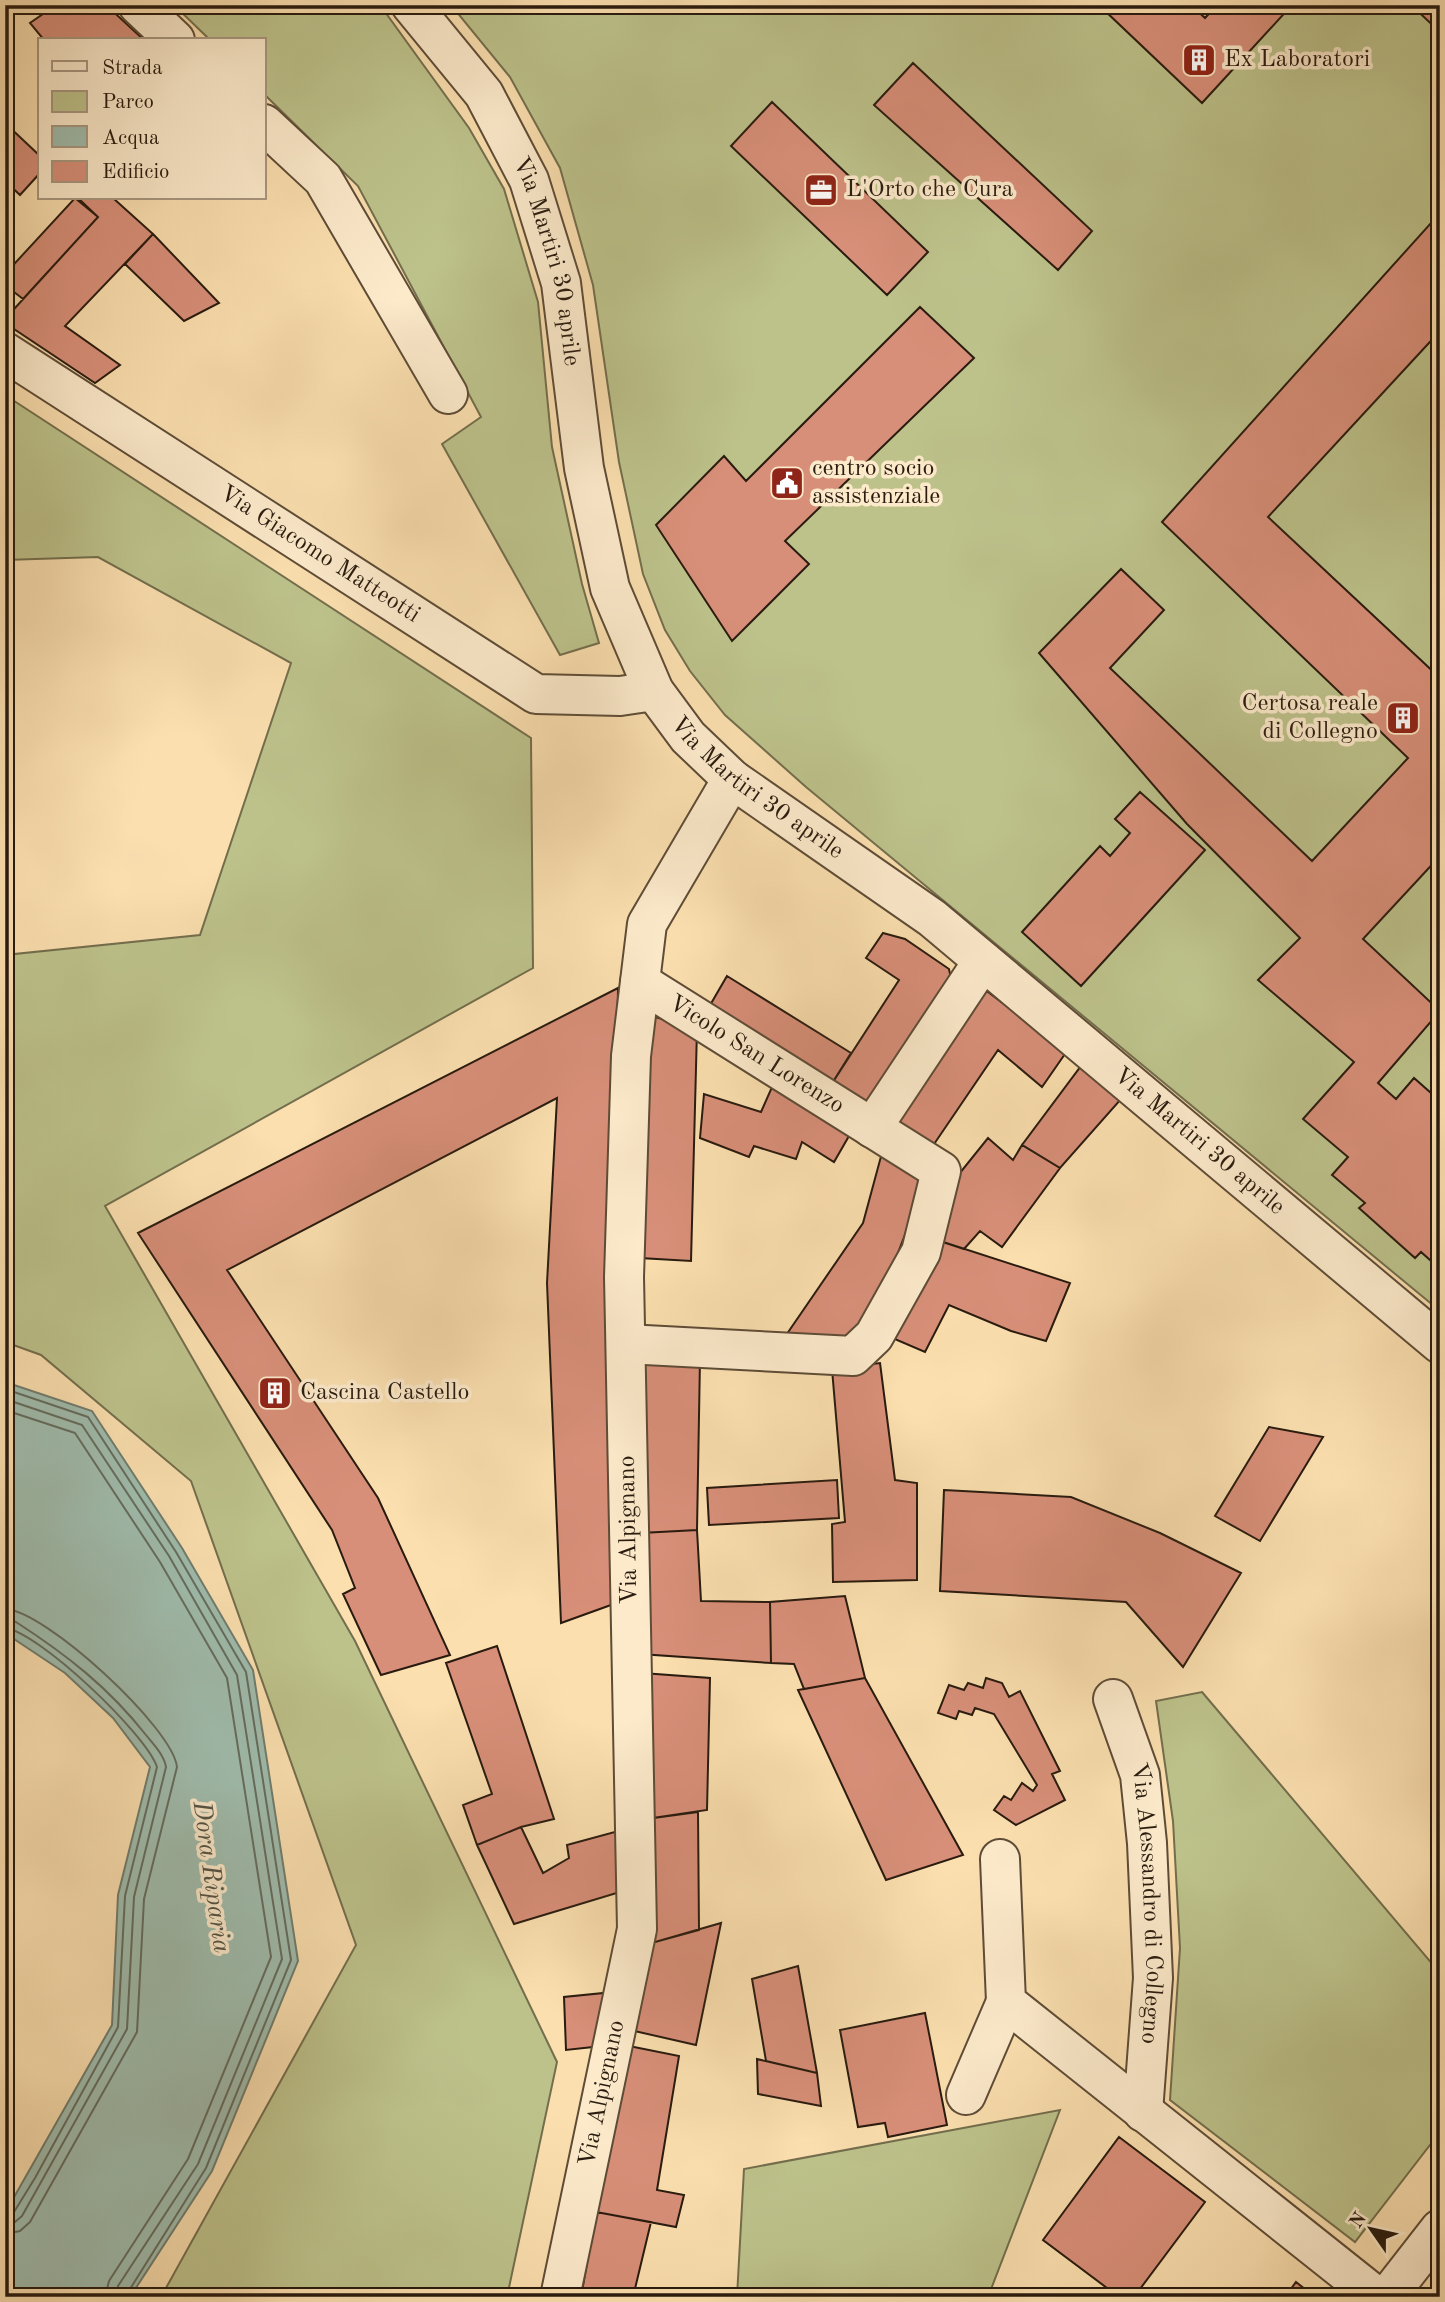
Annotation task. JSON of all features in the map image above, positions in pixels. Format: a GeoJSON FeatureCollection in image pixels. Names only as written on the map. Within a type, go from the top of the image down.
{"type":"FeatureCollection","features":[{"type":"Feature","properties":{"kind":"street"},"geometry":{"type":"LineString","coordinates":[[138,5],[173,38]]}},
{"type":"Feature","properties":{"kind":"street","name":"Via Martiri 30 aprile"},"geometry":{"type":"LineString","coordinates":[[411,5],[484,94],[529,180],[561,283],[584,468],[610,588],[654,691],[688,737],[732,779],[932,918],[1440,1344]]}},
{"type":"Feature","properties":{"kind":"street"},"geometry":{"type":"LineString","coordinates":[[266,126],[323,178],[448,394]]}},
{"type":"Feature","properties":{"kind":"street","name":"Via Giacomo Matteotti"},"geometry":{"type":"LineString","coordinates":[[5,352],[536,694],[620,696],[654,691]]}},
{"type":"Feature","properties":{"kind":"street","name":"Via Alpignano"},"geometry":{"type":"LineString","coordinates":[[560,2297],[636,1929],[624,1277],[631,1056],[647,924],[732,779]]}},
{"type":"Feature","properties":{"kind":"street","name":"Vicolo San Lorenzo"},"geometry":{"type":"LineString","coordinates":[[872,1128],[983,961]]}},
{"type":"Feature","properties":{"kind":"street","name":"Vicolo San Lorenzo"},"geometry":{"type":"LineString","coordinates":[[625,1344],[853,1356],[874,1336],[921,1252],[941,1171],[640,982]]}},
{"type":"Feature","properties":{"kind":"street","name":"Via Alessandro di Collegno"},"geometry":{"type":"LineString","coordinates":[[1113,1699],[1140,1775],[1147,1843],[1153,1978],[1143,2112]]}},
{"type":"Feature","properties":{"kind":"street"},"geometry":{"type":"LineString","coordinates":[[966,2095],[1006,2002],[1000,1859]]}},
{"type":"Feature","properties":{"kind":"street"},"geometry":{"type":"LineString","coordinates":[[1006,2002],[1377,2297]]}},
{"type":"Feature","properties":{"kind":"street"},"geometry":{"type":"LineString","coordinates":[[1387,2297],[1440,2230]]}},
{"type":"Feature","properties":{"kind":"green space"},"geometry":{"type":"Polygon","coordinates":[[[174,5],[380,5],[469,128],[504,189],[538,302],[552,447],[582,584],[599,643],[560,655],[442,444],[481,417],[358,186],[266,96],[266,38],[208,38],[174,5]]]}},
{"type":"Feature","properties":{"kind":"green space"},"geometry":{"type":"Polygon","coordinates":[[[451,5],[1440,5],[1440,1311],[806,787],[725,715],[690,671],[665,630],[643,574],[619,462],[593,285],[560,168],[510,77],[451,5]]]}},
{"type":"Feature","properties":{"kind":"green space"},"geometry":{"type":"Polygon","coordinates":[[[5,395],[531,738],[533,968],[105,1206],[355,1641],[557,2062],[507,2297],[161,2297],[356,1945],[191,1481],[41,1355],[5,1342],[5,955],[200,935],[291,663],[98,557],[5,560],[5,395]]]}},
{"type":"Feature","properties":{"kind":"green space"},"geometry":{"type":"Polygon","coordinates":[[[1202,1692],[1440,1973],[1440,2132],[1355,2242],[1170,2100],[1180,1948],[1173,1821],[1156,1701],[1202,1692]]]}},
{"type":"Feature","properties":{"kind":"green space"},"geometry":{"type":"Polygon","coordinates":[[[1060,2110],[988,2297],[737,2297],[744,2169],[1060,2110]]]}},
{"type":"Feature","properties":{"kind":"water","name":"Dora Riparia"},"geometry":{"type":"Polygon","coordinates":[[[5,1382],[92,1411],[182,1548],[253,1670],[298,1961],[212,2171],[130,2297],[5,2297],[5,2213],[112,2025],[118,1895],[150,1767],[113,1718],[65,1673],[5,1633],[5,1382]]]}},
{"type":"Feature","properties":{"kind":"building"},"geometry":{"type":"Polygon","coordinates":[[[56,5],[106,5],[142,38],[42,38],[30,23],[56,5]]]}},
{"type":"Feature","properties":{"kind":"building","name":"Ex Laboratori"},"geometry":{"type":"Polygon","coordinates":[[[1104,5],[1191,5],[1205,18],[1217,5],[1292,5],[1202,103],[1102,8],[1104,5]]]}},
{"type":"Feature","properties":{"kind":"building"},"geometry":{"type":"Polygon","coordinates":[[[1411,5],[1440,5],[1440,32],[1411,5]]]}},
{"type":"Feature","properties":{"kind":"building"},"geometry":{"type":"Polygon","coordinates":[[[913,63],[1092,231],[1058,270],[874,105],[913,63]]]}},
{"type":"Feature","properties":{"kind":"building"},"geometry":{"type":"Polygon","coordinates":[[[772,102],[928,252],[887,295],[731,146],[772,102]]]}},
{"type":"Feature","properties":{"kind":"building"},"geometry":{"type":"Polygon","coordinates":[[[5,123],[38,154],[38,175],[20,195],[5,181],[5,123]]]}},
{"type":"Feature","properties":{"kind":"building"},"geometry":{"type":"Polygon","coordinates":[[[73,200],[77,200],[98,217],[23,299],[5,285],[5,274],[73,200]]]}},
{"type":"Feature","properties":{"kind":"building"},"geometry":{"type":"Polygon","coordinates":[[[80,200],[115,200],[153,234],[65,326],[120,365],[95,383],[5,323],[5,319],[98,217],[80,200]]]}},
{"type":"Feature","properties":{"kind":"building","name":"Certosa reale di Collegno"},"geometry":{"type":"Polygon","coordinates":[[[1440,213],[1440,331],[1268,517],[1440,678],[1440,856],[1363,939],[1440,1011],[1378,1083],[1396,1099],[1414,1078],[1440,1101],[1440,1269],[1421,1252],[1415,1258],[1359,1208],[1365,1203],[1332,1175],[1348,1157],[1303,1119],[1354,1062],[1258,980],[1300,938],[1187,824],[1039,653],[1121,569],[1164,610],[1110,668],[1312,861],[1408,758],[1162,522],[1440,213]]]}},
{"type":"Feature","properties":{"kind":"building"},"geometry":{"type":"Polygon","coordinates":[[[153,234],[219,303],[184,321],[125,264],[153,234]]]}},
{"type":"Feature","properties":{"kind":"building"},"geometry":{"type":"Polygon","coordinates":[[[920,307],[974,358],[785,541],[809,564],[732,641],[656,525],[724,456],[746,481],[920,307]]]}},
{"type":"Feature","properties":{"kind":"building"},"geometry":{"type":"Polygon","coordinates":[[[1140,792],[1205,850],[1081,986],[1022,932],[1100,846],[1110,856],[1130,833],[1115,819],[1140,792]]]}},
{"type":"Feature","properties":{"kind":"building"},"geometry":{"type":"Polygon","coordinates":[[[883,933],[905,939],[949,969],[954,993],[873,1112],[831,1085],[899,980],[866,958],[883,933]]]}},
{"type":"Feature","properties":{"kind":"building"},"geometry":{"type":"Polygon","coordinates":[[[727,976],[851,1053],[831,1085],[709,1007],[727,976]]]}},
{"type":"Feature","properties":{"kind":"building"},"geometry":{"type":"Polygon","coordinates":[[[980,986],[1067,1051],[1042,1087],[998,1050],[928,1153],[885,1126],[980,986]]]}},
{"type":"Feature","properties":{"kind":"building","name":"Cascina Castello"},"geometry":{"type":"Polygon","coordinates":[[[618,988],[614,1287],[622,1601],[561,1623],[547,1283],[557,1098],[227,1270],[378,1498],[450,1655],[381,1675],[343,1594],[355,1588],[332,1530],[138,1233],[618,988]]]}},
{"type":"Feature","properties":{"kind":"building"},"geometry":{"type":"Polygon","coordinates":[[[645,1014],[697,1029],[691,1261],[640,1258],[645,1014]]]}},
{"type":"Feature","properties":{"kind":"building"},"geometry":{"type":"Polygon","coordinates":[[[1081,1066],[1122,1098],[1060,1168],[1022,1145],[1081,1066]]]}},
{"type":"Feature","properties":{"kind":"building"},"geometry":{"type":"Polygon","coordinates":[[[776,1078],[853,1129],[834,1162],[802,1142],[796,1159],[754,1146],[749,1157],[700,1138],[704,1094],[761,1112],[776,1078]]]}},
{"type":"Feature","properties":{"kind":"building"},"geometry":{"type":"Polygon","coordinates":[[[988,1138],[1013,1160],[1022,1145],[1060,1168],[1002,1247],[980,1231],[964,1249],[937,1240],[951,1184],[988,1138]]]}},
{"type":"Feature","properties":{"kind":"building"},"geometry":{"type":"Polygon","coordinates":[[[883,1149],[927,1178],[896,1258],[899,1269],[846,1346],[780,1344],[863,1223],[883,1149]]]}},
{"type":"Feature","properties":{"kind":"building"},"geometry":{"type":"Polygon","coordinates":[[[937,1240],[1070,1283],[1046,1341],[1011,1331],[949,1305],[925,1352],[890,1337],[937,1240]]]}},
{"type":"Feature","properties":{"kind":"building"},"geometry":{"type":"Polygon","coordinates":[[[635,1357],[700,1359],[697,1530],[641,1533],[635,1357]]]}},
{"type":"Feature","properties":{"kind":"building"},"geometry":{"type":"Polygon","coordinates":[[[880,1363],[895,1480],[917,1483],[917,1580],[833,1582],[832,1524],[845,1522],[832,1369],[880,1363]]]}},
{"type":"Feature","properties":{"kind":"building"},"geometry":{"type":"Polygon","coordinates":[[[1269,1427],[1323,1437],[1260,1541],[1215,1516],[1269,1427]]]}},
{"type":"Feature","properties":{"kind":"building"},"geometry":{"type":"Polygon","coordinates":[[[837,1480],[839,1518],[709,1525],[707,1488],[837,1480]]]}},
{"type":"Feature","properties":{"kind":"building"},"geometry":{"type":"Polygon","coordinates":[[[944,1490],[1071,1497],[1160,1533],[1241,1573],[1183,1667],[1126,1602],[940,1591],[944,1490]]]}},
{"type":"Feature","properties":{"kind":"building"},"geometry":{"type":"Polygon","coordinates":[[[697,1530],[701,1601],[770,1602],[771,1663],[640,1654],[641,1533],[697,1530]]]}},
{"type":"Feature","properties":{"kind":"building"},"geometry":{"type":"Polygon","coordinates":[[[845,1596],[865,1678],[804,1689],[794,1664],[771,1663],[770,1602],[845,1596]]]}},
{"type":"Feature","properties":{"kind":"building"},"geometry":{"type":"Polygon","coordinates":[[[497,1646],[554,1819],[521,1827],[477,1845],[463,1805],[492,1794],[446,1663],[497,1646]]]}},
{"type":"Feature","properties":{"kind":"building"},"geometry":{"type":"Polygon","coordinates":[[[642,1673],[710,1678],[707,1810],[646,1819],[642,1673]]]}},
{"type":"Feature","properties":{"kind":"building"},"geometry":{"type":"Polygon","coordinates":[[[865,1678],[963,1855],[886,1880],[798,1690],[865,1678]]]}},
{"type":"Feature","properties":{"kind":"building"},"geometry":{"type":"Polygon","coordinates":[[[986,1678],[1002,1683],[1009,1697],[1020,1691],[1060,1771],[1052,1774],[1065,1800],[1016,1825],[994,1810],[1004,1796],[1011,1800],[1022,1783],[1033,1791],[1037,1785],[994,1714],[975,1708],[972,1715],[959,1711],[956,1719],[938,1713],[949,1685],[964,1690],[968,1683],[983,1688],[986,1678]]]}},
{"type":"Feature","properties":{"kind":"building"},"geometry":{"type":"Polygon","coordinates":[[[698,1812],[699,1930],[648,1944],[646,1819],[698,1812]]]}},
{"type":"Feature","properties":{"kind":"building"},"geometry":{"type":"Polygon","coordinates":[[[521,1827],[543,1873],[569,1858],[567,1845],[622,1830],[620,1892],[514,1924],[477,1845],[521,1827]]]}},
{"type":"Feature","properties":{"kind":"building"},"geometry":{"type":"Polygon","coordinates":[[[721,1923],[696,2045],[630,2030],[648,1944],[721,1923]]]}},
{"type":"Feature","properties":{"kind":"building"},"geometry":{"type":"Polygon","coordinates":[[[798,1966],[817,2073],[766,2061],[752,1979],[798,1966]]]}},
{"type":"Feature","properties":{"kind":"building"},"geometry":{"type":"Polygon","coordinates":[[[614,1992],[602,2046],[566,2050],[564,1997],[614,1992]]]}},
{"type":"Feature","properties":{"kind":"building"},"geometry":{"type":"Polygon","coordinates":[[[925,2013],[947,2125],[888,2137],[885,2123],[858,2127],[840,2030],[925,2013]]]}},
{"type":"Feature","properties":{"kind":"building"},"geometry":{"type":"Polygon","coordinates":[[[629,2046],[679,2056],[657,2190],[684,2195],[676,2227],[596,2212],[629,2046]]]}},
{"type":"Feature","properties":{"kind":"building"},"geometry":{"type":"Polygon","coordinates":[[[757,2059],[817,2073],[821,2106],[758,2094],[757,2059]]]}},
{"type":"Feature","properties":{"kind":"building"},"geometry":{"type":"Polygon","coordinates":[[[1119,2137],[1205,2202],[1134,2297],[1119,2297],[1043,2240],[1119,2137]]]}},
{"type":"Feature","properties":{"kind":"building"},"geometry":{"type":"Polygon","coordinates":[[[596,2212],[651,2222],[633,2297],[581,2297],[596,2212]]]}},
{"type":"Feature","properties":{"kind":"building"},"geometry":{"type":"Polygon","coordinates":[[[1296,2282],[1315,2297],[1285,2297],[1296,2282]]]}},
{"type":"Feature","properties":{"kind":"place","name":"Ex Laboratori"},"geometry":{"type":"Point","coordinates":[1199,60]}},
{"type":"Feature","properties":{"kind":"place","name":"L'Orto che Cura"},"geometry":{"type":"Point","coordinates":[821,190]}},
{"type":"Feature","properties":{"kind":"place","name":"centro socio assistenziale"},"geometry":{"type":"Point","coordinates":[787,483]}},
{"type":"Feature","properties":{"kind":"place","name":"Certosa reale di Collegno"},"geometry":{"type":"Point","coordinates":[1403,718]}},
{"type":"Feature","properties":{"kind":"place","name":"Cascina Castello"},"geometry":{"type":"Point","coordinates":[275,1393]}}]}
